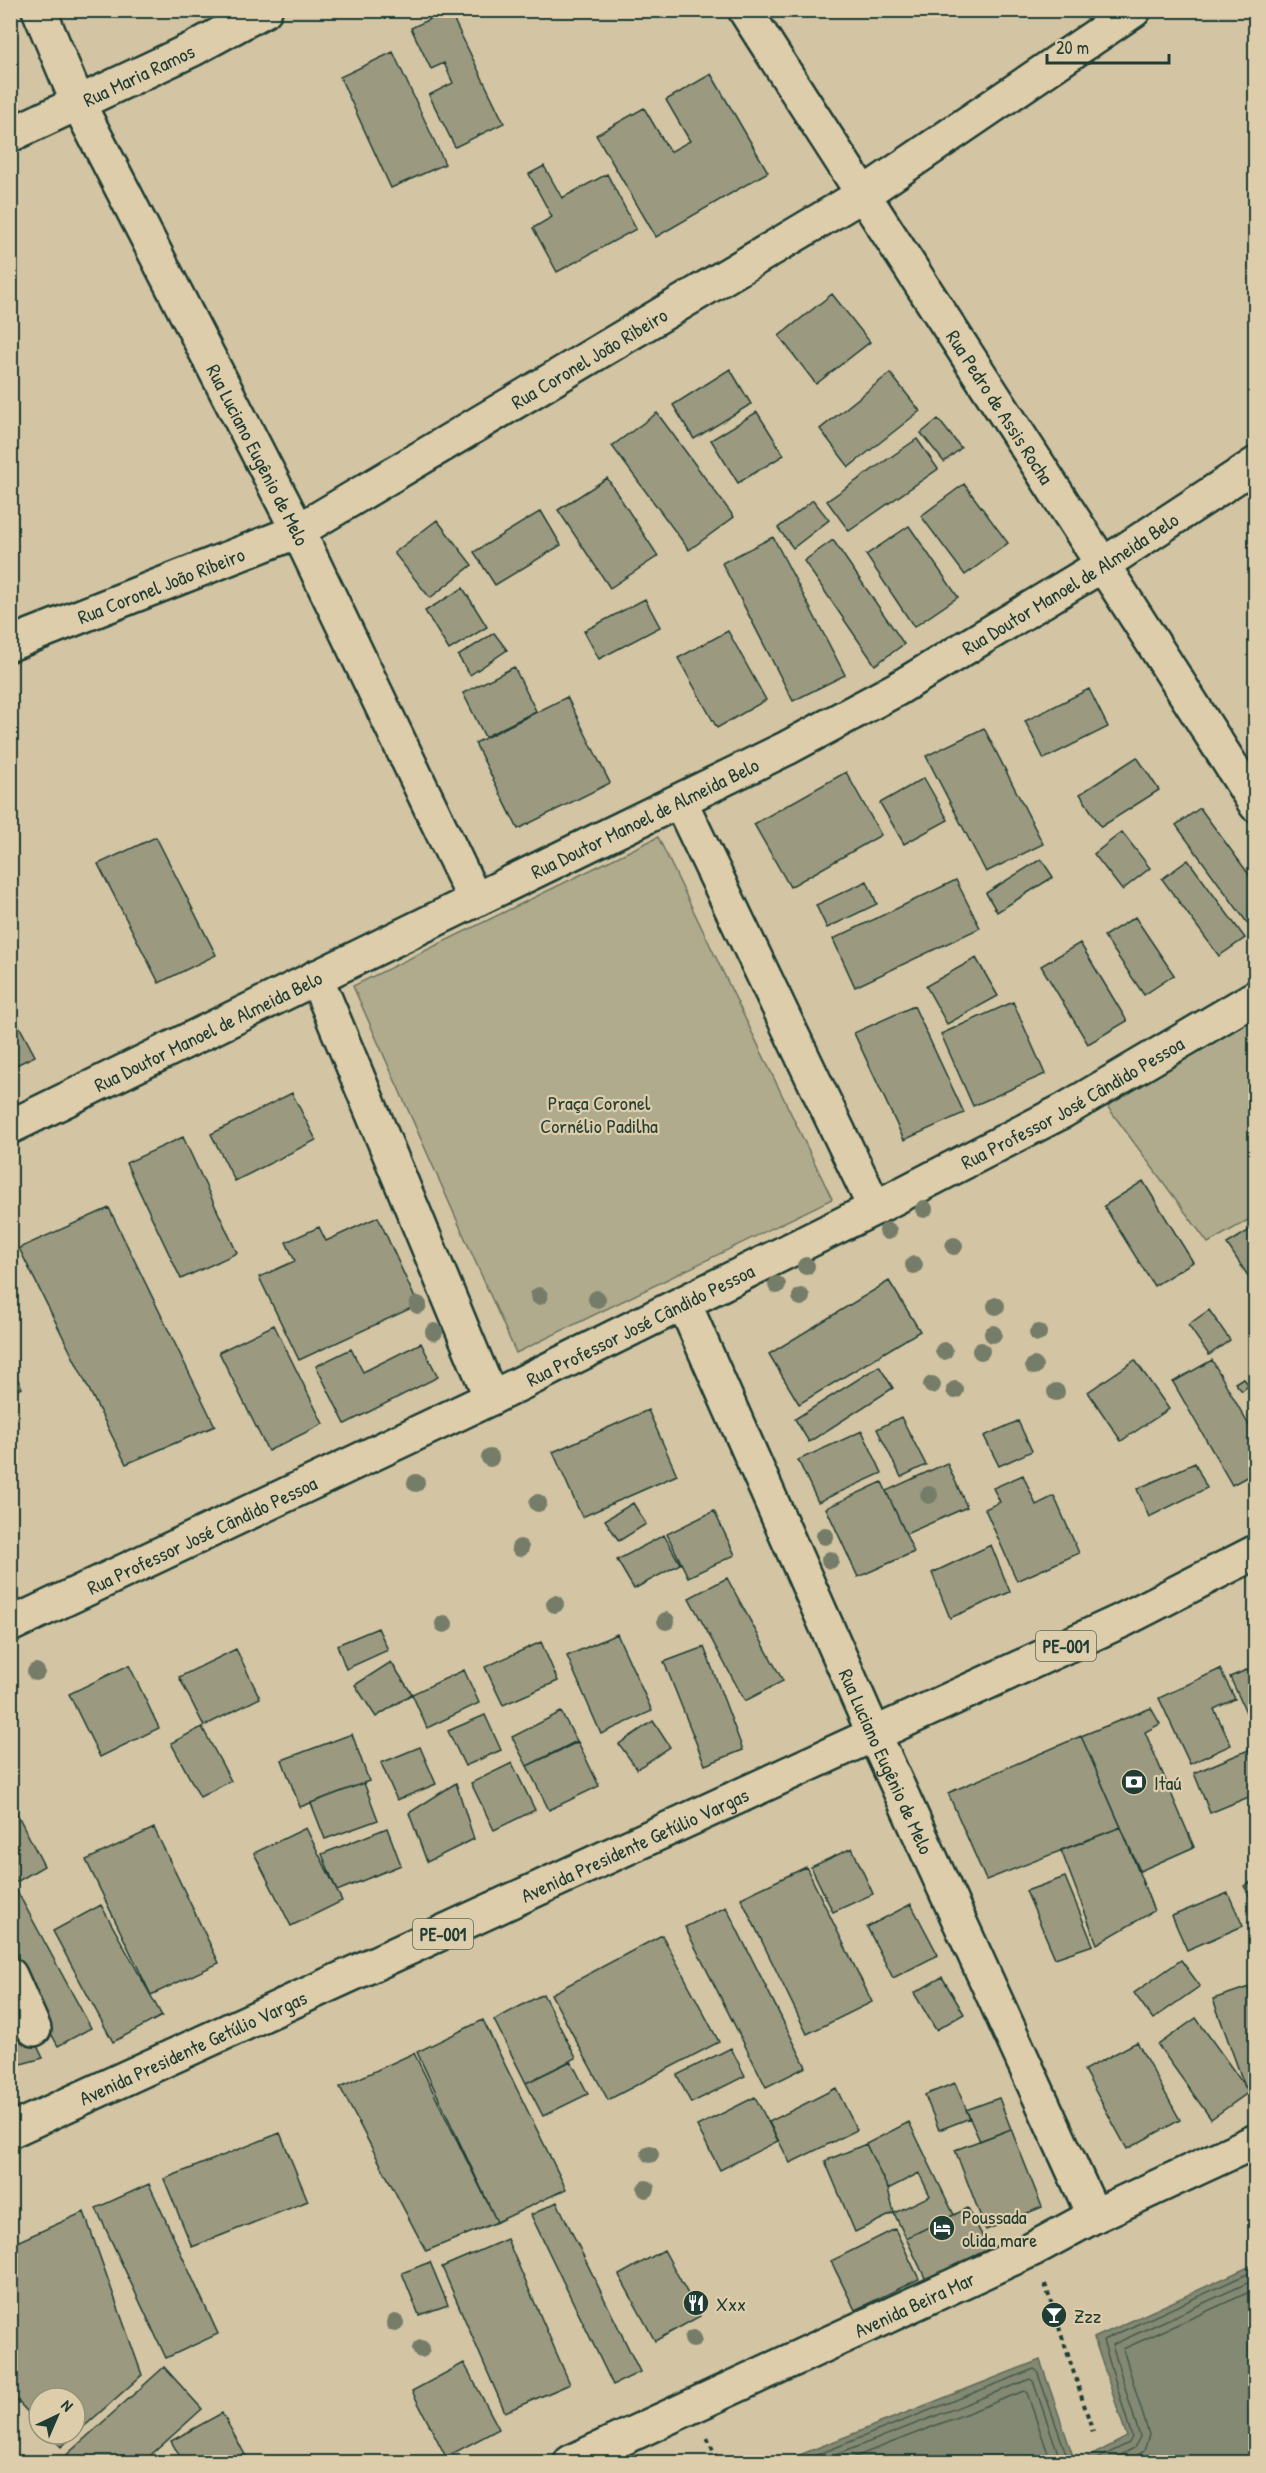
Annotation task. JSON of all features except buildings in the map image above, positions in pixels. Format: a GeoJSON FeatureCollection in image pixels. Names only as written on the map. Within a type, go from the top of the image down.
{"type":"FeatureCollection","features":[{"type":"Feature","properties":{"kind":"street","name":"Rua Luciano Eugênio de Melo"},"geometry":{"type":"LineString","coordinates":[[39,10],[78,103],[298,531],[475,900]]}},
{"type":"Feature","properties":{"kind":"street","name":"Rua Maria Ramos"},"geometry":{"type":"LineString","coordinates":[[10,135],[193,49],[265,10]]}},
{"type":"Feature","properties":{"kind":"street","name":"Rua Pedro de Assis Rocha"},"geometry":{"type":"LineString","coordinates":[[745,10],[862,195],[1104,564],[1256,805]]}},
{"type":"Feature","properties":{"kind":"street","name":"Rua Coronel João Ribeiro"},"geometry":{"type":"LineString","coordinates":[[10,644],[298,531],[862,195],[1134,10]]}},
{"type":"Feature","properties":{"kind":"street","name":"Rua Doutor Manoel de Almeida Belo"},"geometry":{"type":"LineString","coordinates":[[10,1127],[316,976],[680,801],[897,689],[1104,564],[1256,464]]}},
{"type":"Feature","properties":{"kind":"street"},"geometry":{"type":"LineString","coordinates":[[680,801],[876,1208]]}},
{"type":"Feature","properties":{"kind":"street"},"geometry":{"type":"LineString","coordinates":[[316,976],[491,1398]]}},
{"type":"Feature","properties":{"kind":"street","name":"Rua Professor José Cândido Pessoa"},"geometry":{"type":"LineString","coordinates":[[10,1624],[491,1398],[876,1208],[1063,1110],[1256,997]]}},
{"type":"Feature","properties":{"kind":"street","name":"Rua Luciano Eugênio de Melo"},"geometry":{"type":"LineString","coordinates":[[684,1303],[874,1734],[1094,2216]]}},
{"type":"Feature","properties":{"kind":"street","name":"Avenida Presidente Getúlio Vargas"},"geometry":{"type":"LineString","coordinates":[[10,2131],[1123,1620],[1256,1552]]}},
{"type":"Feature","properties":{"kind":"street"},"geometry":{"type":"LineString","coordinates":[[10,1975],[34,2029]]}},
{"type":"Feature","properties":{"kind":"street","name":"Avenida Beira Mar"},"geometry":{"type":"LineString","coordinates":[[571,2463],[1033,2249],[1094,2216],[1256,2141]]}},
{"type":"Feature","properties":{"kind":"path"},"geometry":{"type":"LineString","coordinates":[[1033,2249],[1093,2432]]}},
{"type":"Feature","properties":{"kind":"green space","name":"Praça Coronel Cornélio Padilha"},"geometry":{"type":"Polygon","coordinates":[[[658,837],[832,1199],[516,1353],[353,986],[658,837]]]}},
{"type":"Feature","properties":{"kind":"green space"},"geometry":{"type":"Polygon","coordinates":[[[1255,1018],[1255,1216],[1208,1243],[1107,1106],[1255,1018]]]}},
{"type":"Feature","properties":{"kind":"water"},"geometry":{"type":"Polygon","coordinates":[[[1255,2264],[1255,2462],[1079,2462],[1127,2437],[1094,2338],[1255,2264]]]}},
{"type":"Feature","properties":{"kind":"water"},"geometry":{"type":"Polygon","coordinates":[[[1040,2360],[1075,2462],[794,2462],[792,2458],[1040,2360]]]}},
{"type":"Feature","properties":{"kind":"place","name":"Itaú"},"geometry":{"type":"Point","coordinates":[1134,1782]}},
{"type":"Feature","properties":{"kind":"place","name":"Poussada olida mare"},"geometry":{"type":"Point","coordinates":[942,2228]}},
{"type":"Feature","properties":{"kind":"place","name":"Xxx"},"geometry":{"type":"Point","coordinates":[696,2303]}},
{"type":"Feature","properties":{"kind":"place","name":"Zzz"},"geometry":{"type":"Point","coordinates":[1054,2315]}}]}
